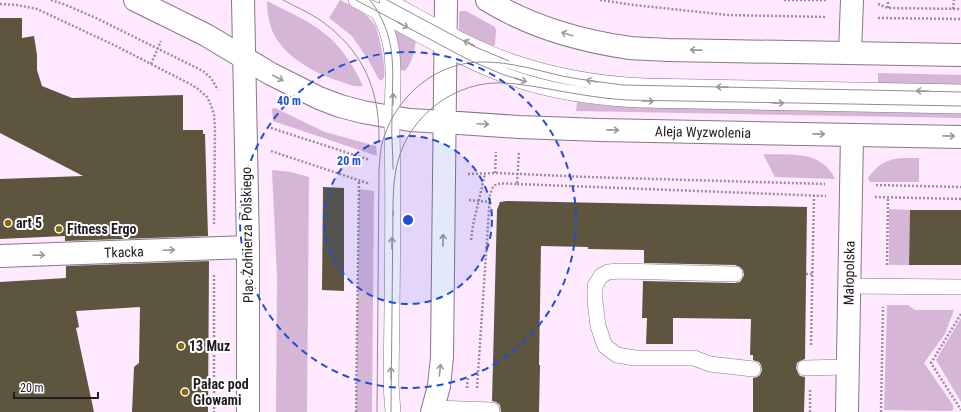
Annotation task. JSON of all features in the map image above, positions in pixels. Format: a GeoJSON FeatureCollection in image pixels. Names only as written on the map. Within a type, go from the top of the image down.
{"type":"FeatureCollection","features":[{"type":"Feature","properties":{"kind":"street"},"geometry":{"type":"LineString","coordinates":[[135,0],[206,35],[271,74],[319,98],[340,106],[363,112],[410,120],[444,122]]}},
{"type":"Feature","properties":{"kind":"street","name":"Plac Żołnierza Polskiego"},"geometry":{"type":"LineString","coordinates":[[243,0],[248,247],[248,412]]}},
{"type":"Feature","properties":{"kind":"street"},"geometry":{"type":"LineString","coordinates":[[432,410],[439,386],[442,357],[446,0]]}},
{"type":"Feature","properties":{"kind":"street"},"geometry":{"type":"LineString","coordinates":[[486,0],[502,9],[542,26],[587,39],[624,47],[667,50],[961,55]]}},
{"type":"Feature","properties":{"kind":"street"},"geometry":{"type":"LineString","coordinates":[[850,53],[852,0]]}},
{"type":"Feature","properties":{"kind":"street","name":"Aleja Wyzwolenia"},"geometry":{"type":"LineString","coordinates":[[444,122],[600,130],[961,136]]}},
{"type":"Feature","properties":{"kind":"street","name":"Małopolska"},"geometry":{"type":"LineString","coordinates":[[846,412],[852,134]]}},
{"type":"Feature","properties":{"kind":"street","name":"Tkacka"},"geometry":{"type":"LineString","coordinates":[[0,256],[248,247]]}},
{"type":"Feature","properties":{"kind":"lane"},"geometry":{"type":"LineString","coordinates":[[238,0],[242,12],[243,23]]}},
{"type":"Feature","properties":{"kind":"lane"},"geometry":{"type":"LineString","coordinates":[[356,0],[378,4],[445,39],[483,66],[518,80],[555,90],[596,97],[641,100],[961,106]]}},
{"type":"Feature","properties":{"kind":"lane"},"geometry":{"type":"LineString","coordinates":[[378,4],[392,54],[394,75],[392,117],[393,188],[391,385],[393,412]]}},
{"type":"Feature","properties":{"kind":"lane"},"geometry":{"type":"LineString","coordinates":[[445,39],[522,65],[570,78],[607,84],[961,92]]}},
{"type":"Feature","properties":{"kind":"lane"},"geometry":{"type":"LineString","coordinates":[[735,274],[619,270],[608,272],[601,276],[595,286],[598,326],[605,346],[616,355],[635,358],[694,358],[710,364],[753,368]]}},
{"type":"Feature","properties":{"kind":"lane"},"geometry":{"type":"LineString","coordinates":[[849,286],[961,287]]}},
{"type":"Feature","properties":{"kind":"lane"},"geometry":{"type":"LineString","coordinates":[[808,368],[847,367]]}},
{"type":"Feature","properties":{"kind":"lane"},"geometry":{"type":"LineString","coordinates":[[432,410],[492,410]]}},
{"type":"Feature","properties":{"kind":"path"},"geometry":{"type":"LineString","coordinates":[[51,0],[86,13],[204,72]]}},
{"type":"Feature","properties":{"kind":"path"},"geometry":{"type":"LineString","coordinates":[[600,0],[728,15],[827,17]]}},
{"type":"Feature","properties":{"kind":"path"},"geometry":{"type":"LineString","coordinates":[[784,0],[830,0]]}},
{"type":"Feature","properties":{"kind":"path"},"geometry":{"type":"LineString","coordinates":[[888,0],[888,8],[961,9]]}},
{"type":"Feature","properties":{"kind":"path"},"geometry":{"type":"LineString","coordinates":[[953,9],[954,0]]}},
{"type":"Feature","properties":{"kind":"path"},"geometry":{"type":"LineString","coordinates":[[0,4],[17,5],[37,9],[116,46],[192,85],[207,97],[214,115],[215,129],[214,412]]}},
{"type":"Feature","properties":{"kind":"path"},"geometry":{"type":"LineString","coordinates":[[871,18],[961,19]]}},
{"type":"Feature","properties":{"kind":"path"},"geometry":{"type":"LineString","coordinates":[[151,64],[161,41]]}},
{"type":"Feature","properties":{"kind":"path"},"geometry":{"type":"LineString","coordinates":[[270,128],[372,161]]}},
{"type":"Feature","properties":{"kind":"path"},"geometry":{"type":"LineString","coordinates":[[517,184],[519,148]]}},
{"type":"Feature","properties":{"kind":"path"},"geometry":{"type":"LineString","coordinates":[[271,151],[373,185]]}},
{"type":"Feature","properties":{"kind":"path"},"geometry":{"type":"LineString","coordinates":[[494,173],[496,154]]}},
{"type":"Feature","properties":{"kind":"path"},"geometry":{"type":"LineString","coordinates":[[471,174],[494,173],[828,184]]}},
{"type":"Feature","properties":{"kind":"path"},"geometry":{"type":"LineString","coordinates":[[471,244],[473,225],[486,174]]}},
{"type":"Feature","properties":{"kind":"path"},"geometry":{"type":"LineString","coordinates":[[356,412],[359,180]]}},
{"type":"Feature","properties":{"kind":"path"},"geometry":{"type":"LineString","coordinates":[[469,409],[489,202],[493,186],[495,185],[517,184],[814,196],[961,200]]}},
{"type":"Feature","properties":{"kind":"path"},"geometry":{"type":"LineString","coordinates":[[874,185],[961,187]]}},
{"type":"Feature","properties":{"kind":"path"},"geometry":{"type":"LineString","coordinates":[[810,412],[808,368],[813,274],[814,196]]}},
{"type":"Feature","properties":{"kind":"path"},"geometry":{"type":"LineString","coordinates":[[467,199],[489,202]]}},
{"type":"Feature","properties":{"kind":"path"},"geometry":{"type":"LineString","coordinates":[[806,274],[813,274]]}},
{"type":"Feature","properties":{"kind":"path"},"geometry":{"type":"LineString","coordinates":[[961,314],[931,363],[961,410]]}},
{"type":"Feature","properties":{"kind":"path"},"geometry":{"type":"LineString","coordinates":[[468,374],[467,387],[469,409]]}},
{"type":"Feature","properties":{"kind":"shaded area"},"geometry":{"type":"Polygon","coordinates":[[[340,0],[353,6],[364,14],[375,26],[384,63],[384,76],[381,81],[352,36],[329,18],[340,0]]]}},
{"type":"Feature","properties":{"kind":"shaded area"},"geometry":{"type":"Polygon","coordinates":[[[267,1],[312,25],[329,37],[348,59],[363,86],[350,85],[315,71],[298,61],[283,48],[272,31],[268,17],[267,1]]]}},
{"type":"Feature","properties":{"kind":"shaded area"},"geometry":{"type":"Polygon","coordinates":[[[466,11],[495,27],[495,45],[493,46],[479,41],[459,31],[459,12],[466,11]]]}},
{"type":"Feature","properties":{"kind":"shaded area"},"geometry":{"type":"Polygon","coordinates":[[[396,30],[416,41],[411,61],[405,71],[400,69],[396,30]]]}},
{"type":"Feature","properties":{"kind":"shaded area"},"geometry":{"type":"Polygon","coordinates":[[[878,73],[961,75],[961,85],[878,85],[878,73]]]}},
{"type":"Feature","properties":{"kind":"shaded area"},"geometry":{"type":"Polygon","coordinates":[[[577,102],[610,106],[961,113],[961,118],[576,111],[577,102]]]}},
{"type":"Feature","properties":{"kind":"shaded area"},"geometry":{"type":"Polygon","coordinates":[[[275,108],[325,132],[376,146],[377,156],[273,121],[272,109],[275,108]]]}},
{"type":"Feature","properties":{"kind":"shaded area"},"geometry":{"type":"Polygon","coordinates":[[[763,154],[794,155],[814,159],[822,163],[835,179],[775,177],[763,154]]]}},
{"type":"Feature","properties":{"kind":"shaded area"},"geometry":{"type":"Polygon","coordinates":[[[901,158],[919,158],[919,182],[870,182],[868,178],[878,166],[890,160],[901,158]]]}},
{"type":"Feature","properties":{"kind":"shaded area"},"geometry":{"type":"Polygon","coordinates":[[[272,170],[291,172],[309,177],[307,412],[276,412],[277,277],[272,170]]]}},
{"type":"Feature","properties":{"kind":"shaded area"},"geometry":{"type":"Polygon","coordinates":[[[359,189],[374,191],[372,412],[356,412],[359,189]]]}},
{"type":"Feature","properties":{"kind":"shaded area"},"geometry":{"type":"Polygon","coordinates":[[[889,209],[910,210],[909,265],[889,265],[889,209]]]}},
{"type":"Feature","properties":{"kind":"shaded area"},"geometry":{"type":"Polygon","coordinates":[[[887,305],[908,305],[915,310],[954,310],[945,334],[924,363],[953,405],[953,410],[884,410],[887,305]]]}},
{"type":"Feature","properties":{"kind":"shaded area"},"geometry":{"type":"Polygon","coordinates":[[[961,318],[961,402],[936,360],[961,318]]]}},
{"type":"Feature","properties":{"kind":"building"},"geometry":{"type":"Polygon","coordinates":[[[0,18],[22,18],[22,38],[34,36],[37,55],[37,70],[42,86],[72,98],[183,95],[183,130],[203,130],[203,134],[205,134],[208,236],[65,241],[65,236],[0,239],[0,179],[83,176],[0,133],[0,18]]]}},
{"type":"Feature","properties":{"kind":"building"},"geometry":{"type":"Polygon","coordinates":[[[323,187],[344,188],[344,291],[322,290],[323,187]]]}},
{"type":"Feature","properties":{"kind":"building"},"geometry":{"type":"Polygon","coordinates":[[[500,202],[807,207],[805,359],[797,363],[796,368],[800,376],[805,377],[804,412],[753,412],[753,378],[760,375],[762,370],[759,362],[753,360],[753,355],[750,355],[751,319],[673,318],[673,344],[646,344],[647,318],[642,318],[643,281],[735,283],[740,282],[744,275],[743,270],[740,267],[735,265],[644,263],[644,250],[541,246],[539,412],[501,412],[500,405],[492,401],[497,210],[500,202]]]}},
{"type":"Feature","properties":{"kind":"building"},"geometry":{"type":"Polygon","coordinates":[[[910,210],[961,210],[961,265],[909,265],[910,210]]]}},
{"type":"Feature","properties":{"kind":"building"},"geometry":{"type":"Polygon","coordinates":[[[209,261],[208,412],[132,412],[134,367],[139,363],[140,307],[76,311],[79,327],[76,328],[94,412],[0,412],[0,282],[66,278],[66,266],[209,261]]]}},
{"type":"Feature","properties":{"kind":"tram line"},"geometry":{"type":"LineString","coordinates":[[283,0],[312,15],[328,26],[352,50],[361,63],[368,77],[377,108],[379,142]]}},
{"type":"Feature","properties":{"kind":"tram line"},"geometry":{"type":"LineString","coordinates":[[356,0],[469,60],[504,75],[524,81]]}},
{"type":"Feature","properties":{"kind":"tram line"},"geometry":{"type":"LineString","coordinates":[[370,0],[386,28],[392,56],[393,169]]}},
{"type":"Feature","properties":{"kind":"tram line"},"geometry":{"type":"LineString","coordinates":[[387,0],[473,46],[509,61]]}},
{"type":"Feature","properties":{"kind":"tram line"},"geometry":{"type":"LineString","coordinates":[[377,412],[379,170],[381,149],[390,121],[399,107],[422,83],[436,74],[451,67],[467,63],[494,62],[562,76],[623,85],[961,92]]}},
{"type":"Feature","properties":{"kind":"tram line"},"geometry":{"type":"LineString","coordinates":[[393,216],[396,168],[404,144],[424,115],[453,94],[469,87],[505,83],[594,97],[626,100],[961,106]]}},
{"type":"Feature","properties":{"kind":"tram line"},"geometry":{"type":"LineString","coordinates":[[391,412],[393,211]]}},
{"type":"Feature","properties":{"kind":"place","name":"art 5"},"geometry":{"type":"Point","coordinates":[8,223]}},
{"type":"Feature","properties":{"kind":"place","name":"Fitness Ergo"},"geometry":{"type":"Point","coordinates":[59,229]}},
{"type":"Feature","properties":{"kind":"place","name":"13 Muz"},"geometry":{"type":"Point","coordinates":[181,346]}},
{"type":"Feature","properties":{"kind":"place","name":"Pałac pod Głowami"},"geometry":{"type":"Point","coordinates":[185,392]}}]}
